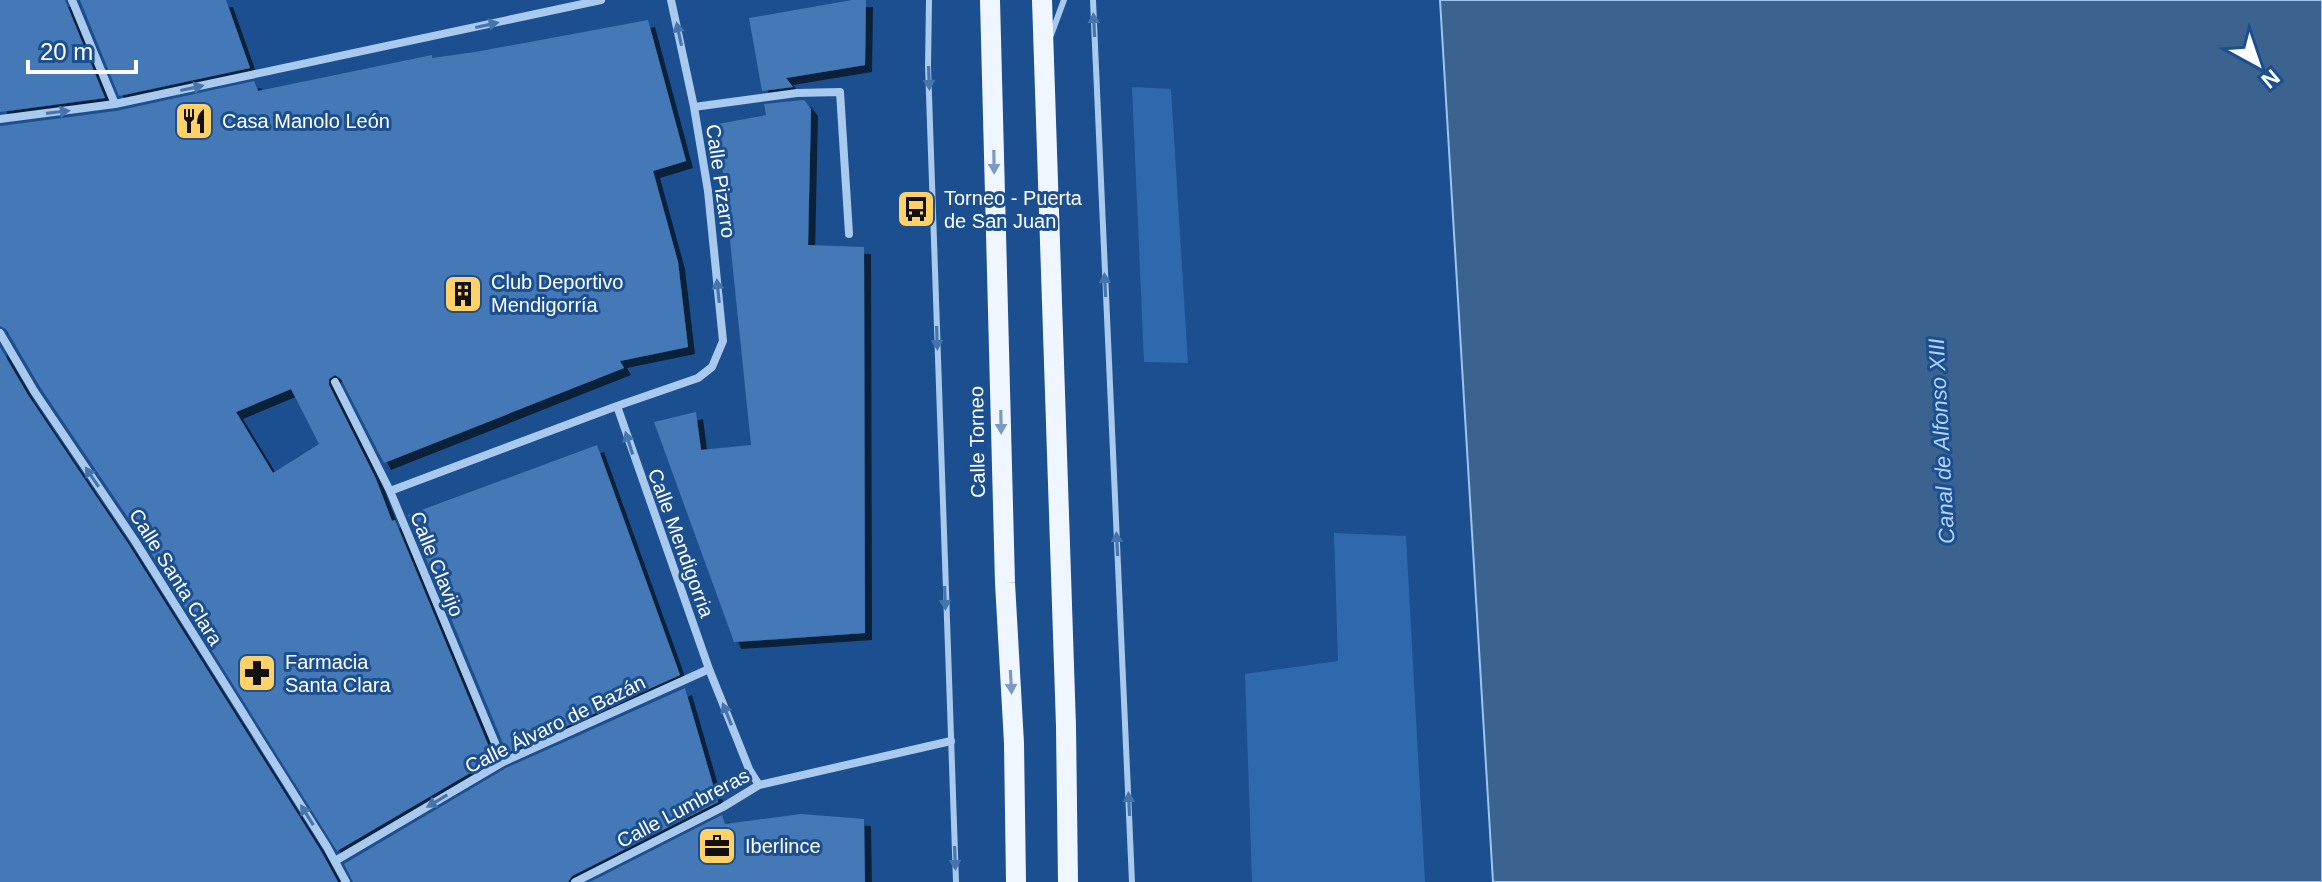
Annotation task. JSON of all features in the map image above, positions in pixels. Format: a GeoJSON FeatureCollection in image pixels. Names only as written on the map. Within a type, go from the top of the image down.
{"type":"FeatureCollection","features":[{"type":"Feature","properties":{"kind":"main road","name":"Calle Torneo"},"geometry":{"type":"LineString","coordinates":[[990,0],[1016,882]]}},
{"type":"Feature","properties":{"kind":"main road"},"geometry":{"type":"LineString","coordinates":[[1042,0],[1068,882]]}},
{"type":"Feature","properties":{"kind":"street"},"geometry":{"type":"LineString","coordinates":[[72,0],[115,104]]}},
{"type":"Feature","properties":{"kind":"street"},"geometry":{"type":"LineString","coordinates":[[0,119],[115,104],[601,0]]}},
{"type":"Feature","properties":{"kind":"street","name":"Calle Pizarro"},"geometry":{"type":"LineString","coordinates":[[617,406],[698,378],[712,367],[723,341],[708,191],[671,0]]}},
{"type":"Feature","properties":{"kind":"street"},"geometry":{"type":"LineString","coordinates":[[694,107],[797,93],[840,92],[849,234]]}},
{"type":"Feature","properties":{"kind":"street","name":"Calle Santa Clara"},"geometry":{"type":"LineString","coordinates":[[0,333],[34,391],[135,541],[346,882]]}},
{"type":"Feature","properties":{"kind":"street","name":"Calle Clavijo"},"geometry":{"type":"LineString","coordinates":[[335,382],[390,491],[503,762]]}},
{"type":"Feature","properties":{"kind":"street"},"geometry":{"type":"LineString","coordinates":[[390,491],[617,406]]}},
{"type":"Feature","properties":{"kind":"street","name":"Calle Mendigorria"},"geometry":{"type":"LineString","coordinates":[[617,406],[709,669],[749,769],[759,785]]}},
{"type":"Feature","properties":{"kind":"street","name":"Calle Álvaro de Bazán"},"geometry":{"type":"LineString","coordinates":[[335,861],[503,762],[709,669]]}},
{"type":"Feature","properties":{"kind":"street","name":"Calle Lumbreras"},"geometry":{"type":"LineString","coordinates":[[575,882],[723,807],[759,785],[951,741]]}},
{"type":"Feature","properties":{"kind":"lane"},"geometry":{"type":"LineString","coordinates":[[929,0],[928,66],[956,882]]}},
{"type":"Feature","properties":{"kind":"lane"},"geometry":{"type":"LineString","coordinates":[[1044,53],[1064,0]]}},
{"type":"Feature","properties":{"kind":"lane"},"geometry":{"type":"LineString","coordinates":[[1093,0],[1132,882]]}},
{"type":"Feature","properties":{"kind":"shaded area"},"geometry":{"type":"Polygon","coordinates":[[[1132,87],[1171,89],[1188,363],[1144,362],[1132,87]]]}},
{"type":"Feature","properties":{"kind":"shaded area"},"geometry":{"type":"Polygon","coordinates":[[[1334,533],[1406,536],[1425,882],[1252,882],[1245,674],[1338,661],[1334,533]]]}},
{"type":"Feature","properties":{"kind":"water","name":"Canal de Alfonso XIII"},"geometry":{"type":"Polygon","coordinates":[[[1440,0],[2322,0],[2322,882],[1493,882],[1440,0]]]}},
{"type":"Feature","properties":{"kind":"building"},"geometry":{"type":"Polygon","coordinates":[[[0,0],[65,0],[105,98],[0,112],[0,0]]]}},
{"type":"Feature","properties":{"kind":"building"},"geometry":{"type":"Polygon","coordinates":[[[80,0],[226,0],[250,68],[119,96],[80,0]]]}},
{"type":"Feature","properties":{"kind":"building"},"geometry":{"type":"Polygon","coordinates":[[[866,0],[865,65],[786,78],[793,87],[762,91],[749,18],[866,0]]]}},
{"type":"Feature","properties":{"kind":"building"},"geometry":{"type":"Polygon","coordinates":[[[648,20],[686,161],[653,171],[678,262],[688,347],[620,361],[624,368],[384,463],[341,379],[335,375],[329,379],[329,385],[376,479],[392,521],[395,520],[494,759],[337,851],[141,537],[40,387],[6,329],[0,326],[0,126],[116,111],[254,81],[258,91],[432,55],[432,58],[648,20]],[[291,389],[236,412],[273,473],[319,444],[291,389]]]}},
{"type":"Feature","properties":{"kind":"building"},"geometry":{"type":"Polygon","coordinates":[[[804,100],[811,109],[808,245],[864,247],[865,633],[734,642],[654,422],[696,412],[701,450],[751,445],[718,124],[766,115],[764,104],[804,100]]]}},
{"type":"Feature","properties":{"kind":"building"},"geometry":{"type":"Polygon","coordinates":[[[0,347],[28,395],[129,545],[338,882],[0,882],[0,347]]]}},
{"type":"Feature","properties":{"kind":"building"},"geometry":{"type":"Polygon","coordinates":[[[597,445],[680,675],[507,753],[408,515],[597,445]]]}},
{"type":"Feature","properties":{"kind":"building"},"geometry":{"type":"Polygon","coordinates":[[[685,688],[718,802],[572,876],[568,882],[353,882],[344,864],[506,768],[685,688]]]}},
{"type":"Feature","properties":{"kind":"building"},"geometry":{"type":"Polygon","coordinates":[[[801,814],[864,819],[865,882],[590,882],[722,815],[725,824],[801,814]]]}},
{"type":"Feature","properties":{"kind":"place","name":"Casa Manolo León"},"geometry":{"type":"Point","coordinates":[194,121]}},
{"type":"Feature","properties":{"kind":"place","name":"Torneo - Puerta de San Juan"},"geometry":{"type":"Point","coordinates":[916,209]}},
{"type":"Feature","properties":{"kind":"place","name":"Club Deportivo Mendigorría"},"geometry":{"type":"Point","coordinates":[463,294]}},
{"type":"Feature","properties":{"kind":"place","name":"Farmacia Santa Clara"},"geometry":{"type":"Point","coordinates":[257,673]}},
{"type":"Feature","properties":{"kind":"place","name":"Iberlince"},"geometry":{"type":"Point","coordinates":[717,846]}}]}
